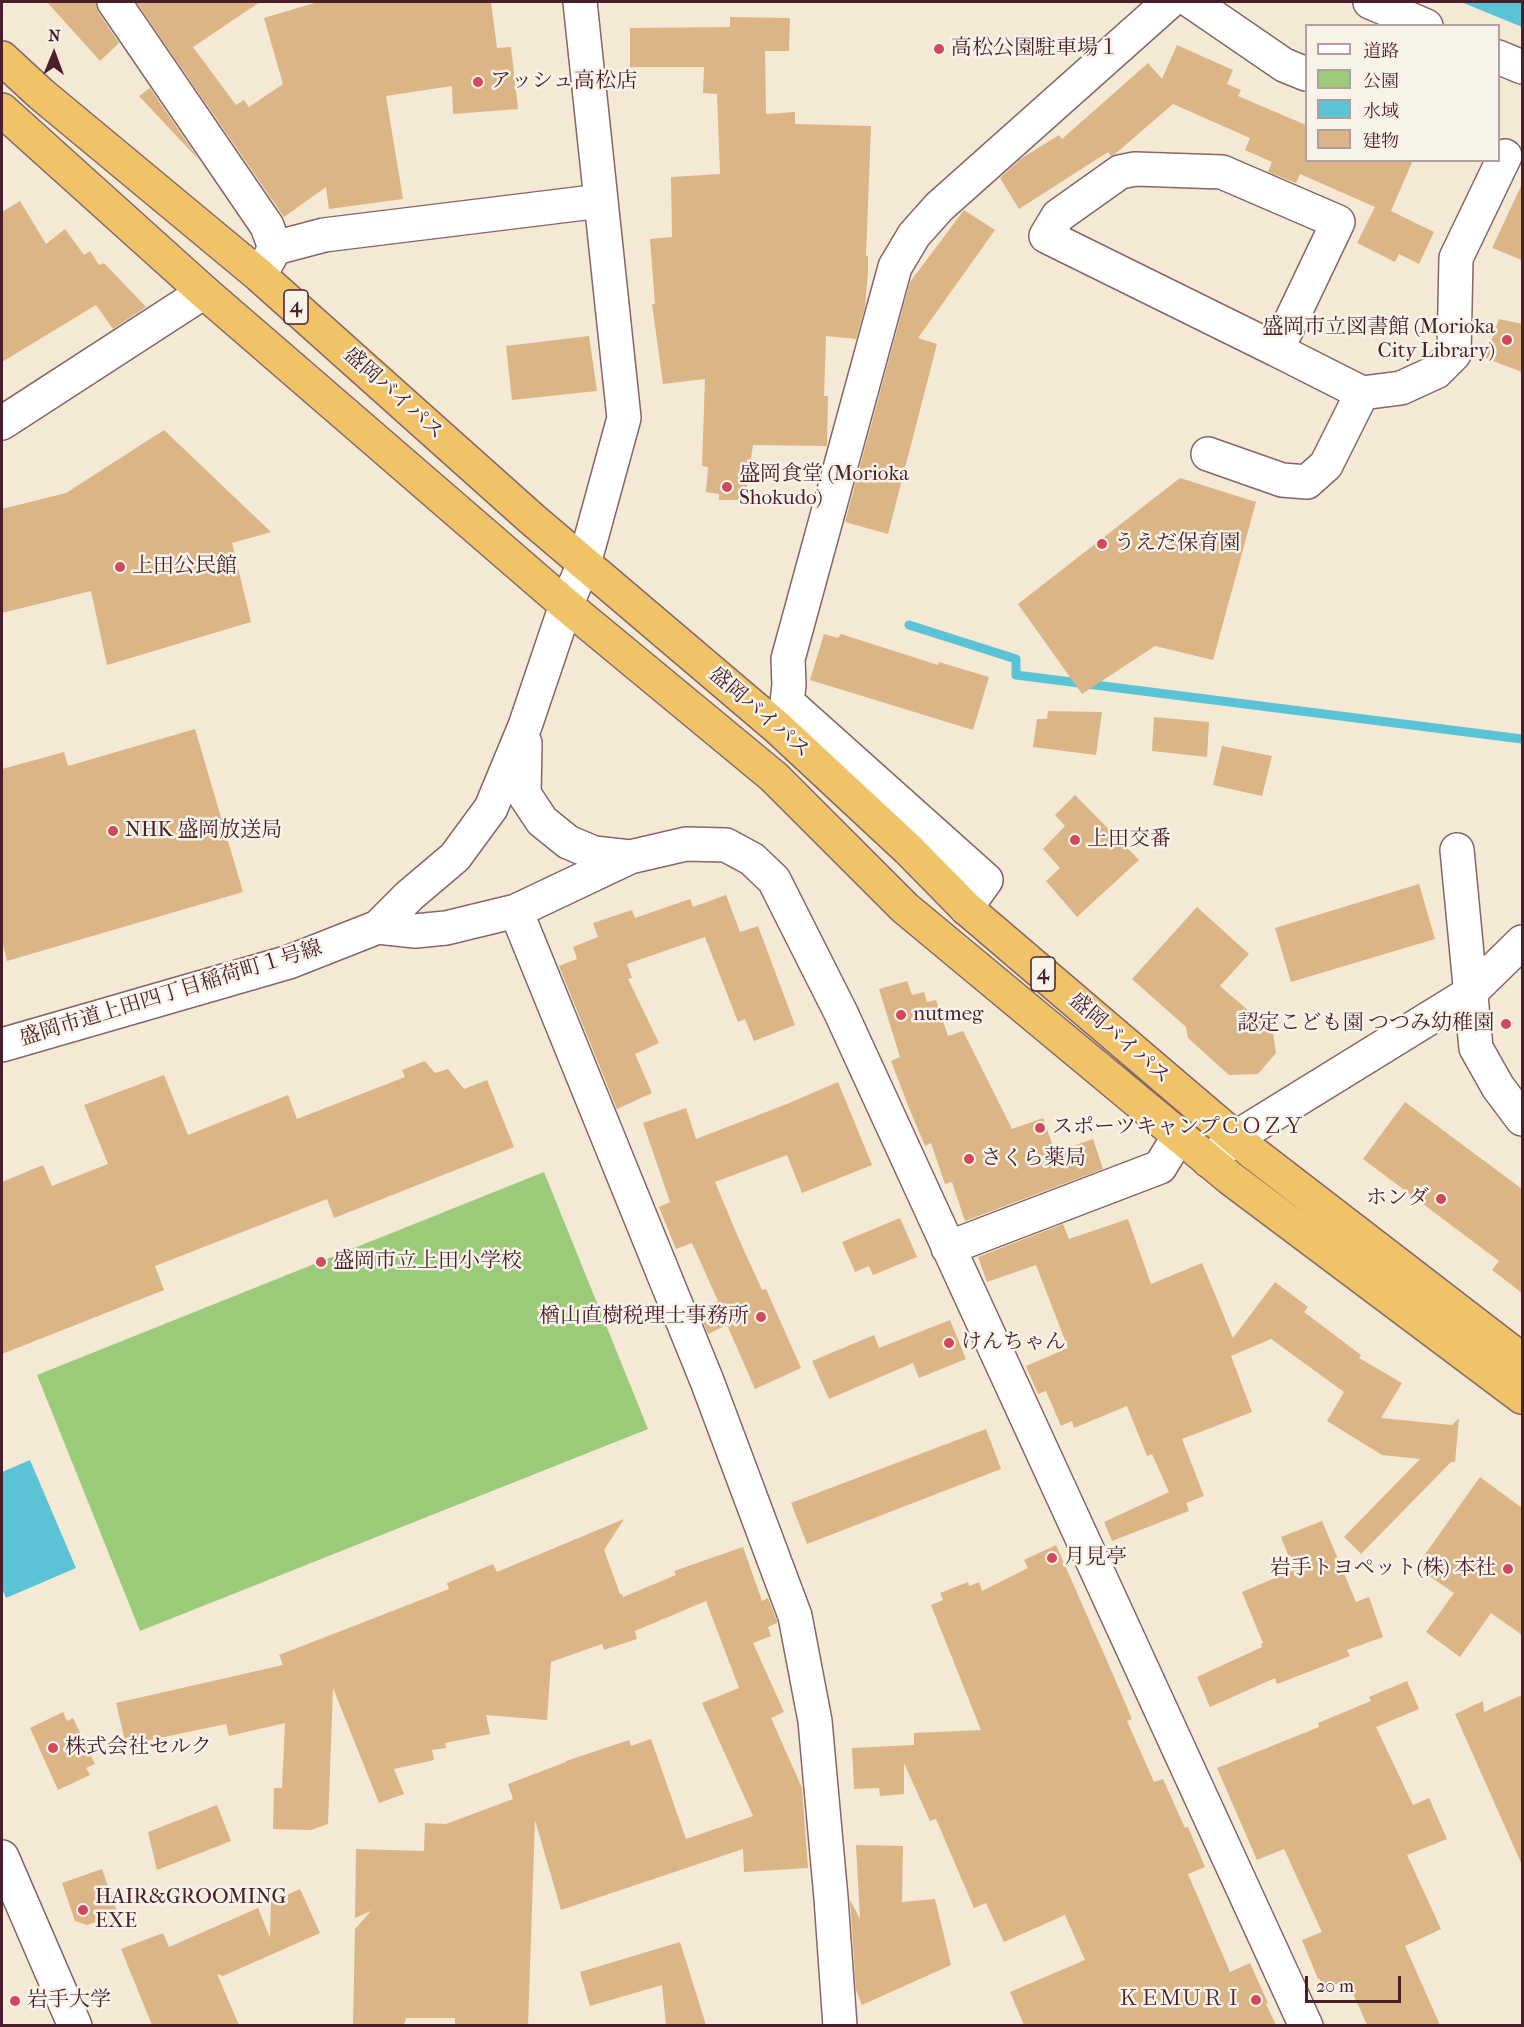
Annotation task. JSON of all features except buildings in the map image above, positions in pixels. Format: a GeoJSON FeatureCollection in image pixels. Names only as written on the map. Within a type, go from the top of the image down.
{"type":"FeatureCollection","features":[{"type":"Feature","properties":{"kind":"highway","name":"盛岡バイパス"},"geometry":{"type":"LineString","coordinates":[[2,58],[41,94],[267,261],[584,564],[778,728],[908,849],[966,908],[1235,1138],[1522,1360]]}},
{"type":"Feature","properties":{"kind":"highway","name":"盛岡バイパス"},"geometry":{"type":"LineString","coordinates":[[2,110],[204,292],[566,605],[774,777],[905,908],[1230,1178],[1522,1397]]}},
{"type":"Feature","properties":{"kind":"street"},"geometry":{"type":"LineString","coordinates":[[114,2],[267,226],[267,261],[324,235],[602,201]]}},
{"type":"Feature","properties":{"kind":"street","name":"盛岡市道上田四丁目稲荷町１号線"},"geometry":{"type":"LineString","coordinates":[[2,1045],[289,962],[378,927],[409,896],[455,857],[491,808],[525,726],[566,605],[584,564],[624,418],[580,2]]}},
{"type":"Feature","properties":{"kind":"street"},"geometry":{"type":"LineString","coordinates":[[966,908],[986,880],[787,702],[788,659],[895,267],[914,235],[939,207],[1169,2]]}},
{"type":"Feature","properties":{"kind":"street"},"geometry":{"type":"LineString","coordinates":[[1192,2],[1284,65],[1305,74]]}},
{"type":"Feature","properties":{"kind":"street"},"geometry":{"type":"LineString","coordinates":[[1370,2],[1421,24]]}},
{"type":"Feature","properties":{"kind":"street"},"geometry":{"type":"LineString","coordinates":[[1500,58],[1522,67]]}},
{"type":"Feature","properties":{"kind":"street"},"geometry":{"type":"LineString","coordinates":[[1277,350],[1338,222],[1222,172],[1135,169],[1120,172],[1058,216],[1046,236],[1362,393],[1401,388],[1436,372],[1454,354],[1456,258],[1509,158]]}},
{"type":"Feature","properties":{"kind":"street"},"geometry":{"type":"LineString","coordinates":[[2,423],[204,292]]}},
{"type":"Feature","properties":{"kind":"street"},"geometry":{"type":"LineString","coordinates":[[1208,454],[1282,480],[1307,482],[1326,465],[1362,393]]}},
{"type":"Feature","properties":{"kind":"street"},"geometry":{"type":"LineString","coordinates":[[525,726],[524,794],[542,821],[568,842],[594,853],[630,857]]}},
{"type":"Feature","properties":{"kind":"street"},"geometry":{"type":"LineString","coordinates":[[378,927],[415,932],[446,928],[516,911],[630,857],[686,844],[726,846],[752,859],[774,880],[842,1013],[1306,2025]]}},
{"type":"Feature","properties":{"kind":"street"},"geometry":{"type":"LineString","coordinates":[[1458,850],[1476,1048],[1498,1087],[1522,1119]]}},
{"type":"Feature","properties":{"kind":"street"},"geometry":{"type":"LineString","coordinates":[[516,911],[707,1381],[795,1616],[815,1721],[840,2025]]}},
{"type":"Feature","properties":{"kind":"street"},"geometry":{"type":"LineString","coordinates":[[1209,1161],[1235,1138],[1470,993],[1522,942]]}},
{"type":"Feature","properties":{"kind":"street"},"geometry":{"type":"LineString","coordinates":[[948,1248],[1160,1167],[1179,1136]]}},
{"type":"Feature","properties":{"kind":"street"},"geometry":{"type":"LineString","coordinates":[[2,1857],[75,2025]]}},
{"type":"Feature","properties":{"kind":"green space"},"geometry":{"type":"Polygon","coordinates":[[[544,1172],[648,1429],[140,1631],[37,1375],[544,1172]]]}},
{"type":"Feature","properties":{"kind":"water"},"geometry":{"type":"Polygon","coordinates":[[[1461,2],[1522,2],[1522,27],[1461,2]]]}},
{"type":"Feature","properties":{"kind":"water"},"geometry":{"type":"Polygon","coordinates":[[[30,1460],[76,1568],[6,1598],[2,1588],[2,1472],[30,1460]]]}},
{"type":"Feature","properties":{"kind":"waterway"},"geometry":{"type":"LineString","coordinates":[[909,625],[1016,659],[1016,675],[1522,739]]}},
{"type":"Feature","properties":{"kind":"place","name":"高松公園駐車場１"},"geometry":{"type":"Point","coordinates":[939,49]}},
{"type":"Feature","properties":{"kind":"place","name":"アッシュ高松店"},"geometry":{"type":"Point","coordinates":[478,82]}},
{"type":"Feature","properties":{"kind":"place","name":"盛岡市立図書館 (Morioka City Library)"},"geometry":{"type":"Point","coordinates":[1507,340]}},
{"type":"Feature","properties":{"kind":"place","name":"盛岡食堂 (Morioka Shokudo)"},"geometry":{"type":"Point","coordinates":[727,487]}},
{"type":"Feature","properties":{"kind":"place","name":"うえだ保育園"},"geometry":{"type":"Point","coordinates":[1102,544]}},
{"type":"Feature","properties":{"kind":"place","name":"上田公民館"},"geometry":{"type":"Point","coordinates":[120,567]}},
{"type":"Feature","properties":{"kind":"place","name":"NHK 盛岡放送局"},"geometry":{"type":"Point","coordinates":[113,831]}},
{"type":"Feature","properties":{"kind":"place","name":"上田交番"},"geometry":{"type":"Point","coordinates":[1075,840]}},
{"type":"Feature","properties":{"kind":"place","name":"nutmeg"},"geometry":{"type":"Point","coordinates":[901,1015]}},
{"type":"Feature","properties":{"kind":"place","name":"認定こども園 つつみ幼稚園"},"geometry":{"type":"Point","coordinates":[1506,1024]}},
{"type":"Feature","properties":{"kind":"place","name":"スポーツキャンプＣＯＺＹ"},"geometry":{"type":"Point","coordinates":[1040,1128]}},
{"type":"Feature","properties":{"kind":"place","name":"さくら薬局"},"geometry":{"type":"Point","coordinates":[969,1159]}},
{"type":"Feature","properties":{"kind":"place","name":"ホンダ"},"geometry":{"type":"Point","coordinates":[1441,1199]}},
{"type":"Feature","properties":{"kind":"place","name":"盛岡市立上田小学校"},"geometry":{"type":"Point","coordinates":[321,1262]}},
{"type":"Feature","properties":{"kind":"place","name":"楢山直樹税理士事務所"},"geometry":{"type":"Point","coordinates":[761,1317]}},
{"type":"Feature","properties":{"kind":"place","name":"けんちゃん"},"geometry":{"type":"Point","coordinates":[949,1343]}},
{"type":"Feature","properties":{"kind":"place","name":"月見亭"},"geometry":{"type":"Point","coordinates":[1052,1558]}},
{"type":"Feature","properties":{"kind":"place","name":"岩手トヨペット(株) 本社"},"geometry":{"type":"Point","coordinates":[1508,1569]}},
{"type":"Feature","properties":{"kind":"place","name":"株式会社セルク"},"geometry":{"type":"Point","coordinates":[53,1748]}},
{"type":"Feature","properties":{"kind":"place","name":"HAIR&GROOMING EXE"},"geometry":{"type":"Point","coordinates":[83,1910]}},
{"type":"Feature","properties":{"kind":"place","name":"ＫＥＭＵＲＩ"},"geometry":{"type":"Point","coordinates":[1256,2000]}},
{"type":"Feature","properties":{"kind":"place","name":"岩手大学"},"geometry":{"type":"Point","coordinates":[15,2001]}}]}
